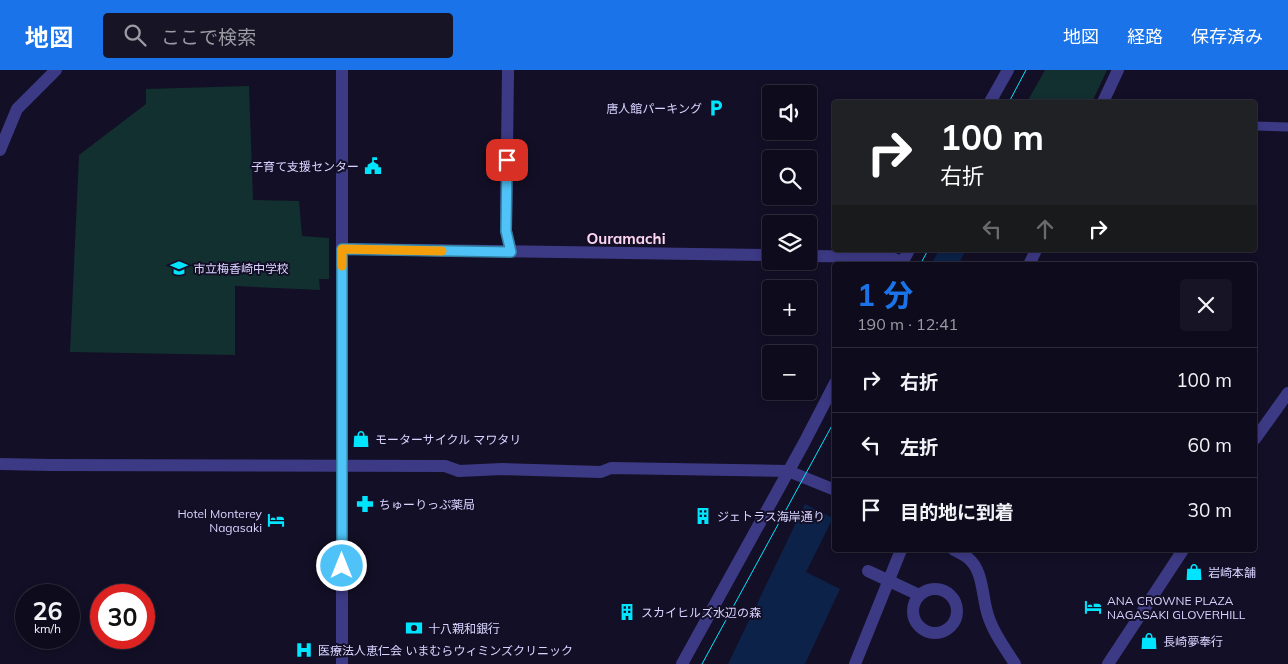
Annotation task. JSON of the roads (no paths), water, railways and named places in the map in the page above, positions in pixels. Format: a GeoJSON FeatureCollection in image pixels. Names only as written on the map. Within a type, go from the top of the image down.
{"type":"FeatureCollection","features":[{"type":"Feature","properties":{"kind":"street"},"geometry":{"type":"LineString","coordinates":[[0,150],[18,109],[56,70]]}},
{"type":"Feature","properties":{"kind":"street"},"geometry":{"type":"LineString","coordinates":[[342,70],[342,664]]}},
{"type":"Feature","properties":{"kind":"street"},"geometry":{"type":"LineString","coordinates":[[508,70],[506,231],[511,252]]}},
{"type":"Feature","properties":{"kind":"street"},"geometry":{"type":"LineString","coordinates":[[991,100],[1008,70]]}},
{"type":"Feature","properties":{"kind":"street"},"geometry":{"type":"LineString","coordinates":[[1104,100],[1118,70]]}},
{"type":"Feature","properties":{"kind":"street"},"geometry":{"type":"LineString","coordinates":[[342,249],[762,255]]}},
{"type":"Feature","properties":{"kind":"street"},"geometry":{"type":"LineString","coordinates":[[817,256],[888,257],[900,262]]}},
{"type":"Feature","properties":{"kind":"street"},"geometry":{"type":"LineString","coordinates":[[682,664],[832,389]]}},
{"type":"Feature","properties":{"kind":"street"},"geometry":{"type":"LineString","coordinates":[[1257,436],[1288,393]]}},
{"type":"Feature","properties":{"kind":"street"},"geometry":{"type":"LineString","coordinates":[[0,464],[445,466],[459,471],[502,469],[600,472],[611,468],[788,471],[832,489]]}},
{"type":"Feature","properties":{"kind":"street"},"geometry":{"type":"LineString","coordinates":[[854,664],[900,552]]}},
{"type":"Feature","properties":{"kind":"street"},"geometry":{"type":"LineString","coordinates":[[958,552],[969,558],[977,571],[987,614],[1000,642],[1015,664]]}},
{"type":"Feature","properties":{"kind":"street"},"geometry":{"type":"LineString","coordinates":[[1108,664],[1181,552]]}},
{"type":"Feature","properties":{"kind":"street"},"geometry":{"type":"LineString","coordinates":[[868,571],[919,595]]}},
{"type":"Feature","properties":{"kind":"lane"},"geometry":{"type":"LineString","coordinates":[[1257,126],[1288,127]]}},
{"type":"Feature","properties":{"kind":"water"},"geometry":{"type":"Polygon","coordinates":[[[938,252],[965,252],[960,262],[933,262],[938,252]]]}},
{"type":"Feature","properties":{"kind":"water"},"geometry":{"type":"Polygon","coordinates":[[[805,504],[832,518],[806,572],[840,589],[805,664],[728,664],[805,504]]]}},
{"type":"Feature","properties":{"kind":"tram line"},"geometry":{"type":"LineString","coordinates":[[1010,100],[1026,70]]}},
{"type":"Feature","properties":{"kind":"tram line"},"geometry":{"type":"LineString","coordinates":[[922,262],[927,252]]}},
{"type":"Feature","properties":{"kind":"tram line"},"geometry":{"type":"LineString","coordinates":[[702,664],[832,426]]}},
{"type":"Feature","properties":{"kind":"place","name":"唐人館パーキング"},"geometry":{"type":"Point","coordinates":[716,108]}},
{"type":"Feature","properties":{"kind":"place","name":"子育て支援センター"},"geometry":{"type":"Point","coordinates":[373,166]}},
{"type":"Feature","properties":{"kind":"place","name":"市立梅香崎中学校"},"geometry":{"type":"Point","coordinates":[179,268]}},
{"type":"Feature","properties":{"kind":"place","name":"モーターサイクル マワタリ"},"geometry":{"type":"Point","coordinates":[361,439]}},
{"type":"Feature","properties":{"kind":"place","name":"ちゅーりっぷ薬局"},"geometry":{"type":"Point","coordinates":[365,504]}},
{"type":"Feature","properties":{"kind":"place","name":"ジェトラス海岸通り"},"geometry":{"type":"Point","coordinates":[703,516]}},
{"type":"Feature","properties":{"kind":"place","name":"Hotel Monterey Nagasaki"},"geometry":{"type":"Point","coordinates":[276,520]}},
{"type":"Feature","properties":{"kind":"place","name":"岩崎本舗"},"geometry":{"type":"Point","coordinates":[1194,572]}},
{"type":"Feature","properties":{"kind":"place","name":"ANA CROWNE PLAZA NAGASAKI GLOVERHILL"},"geometry":{"type":"Point","coordinates":[1093,607]}},
{"type":"Feature","properties":{"kind":"place","name":"スカイヒルズ水辺の森"},"geometry":{"type":"Point","coordinates":[627,612]}},
{"type":"Feature","properties":{"kind":"place","name":"十八親和銀行"},"geometry":{"type":"Point","coordinates":[414,628]}},
{"type":"Feature","properties":{"kind":"place","name":"長崎夢奉行"},"geometry":{"type":"Point","coordinates":[1149,641]}},
{"type":"Feature","properties":{"kind":"place","name":"医療法人恵仁会 いまむらウィミンズクリニック"},"geometry":{"type":"Point","coordinates":[304,650]}},
{"type":"Feature","properties":{"kind":"district","name":"Ouramachi"},"geometry":{"type":"Point","coordinates":[626,238]}}]}
